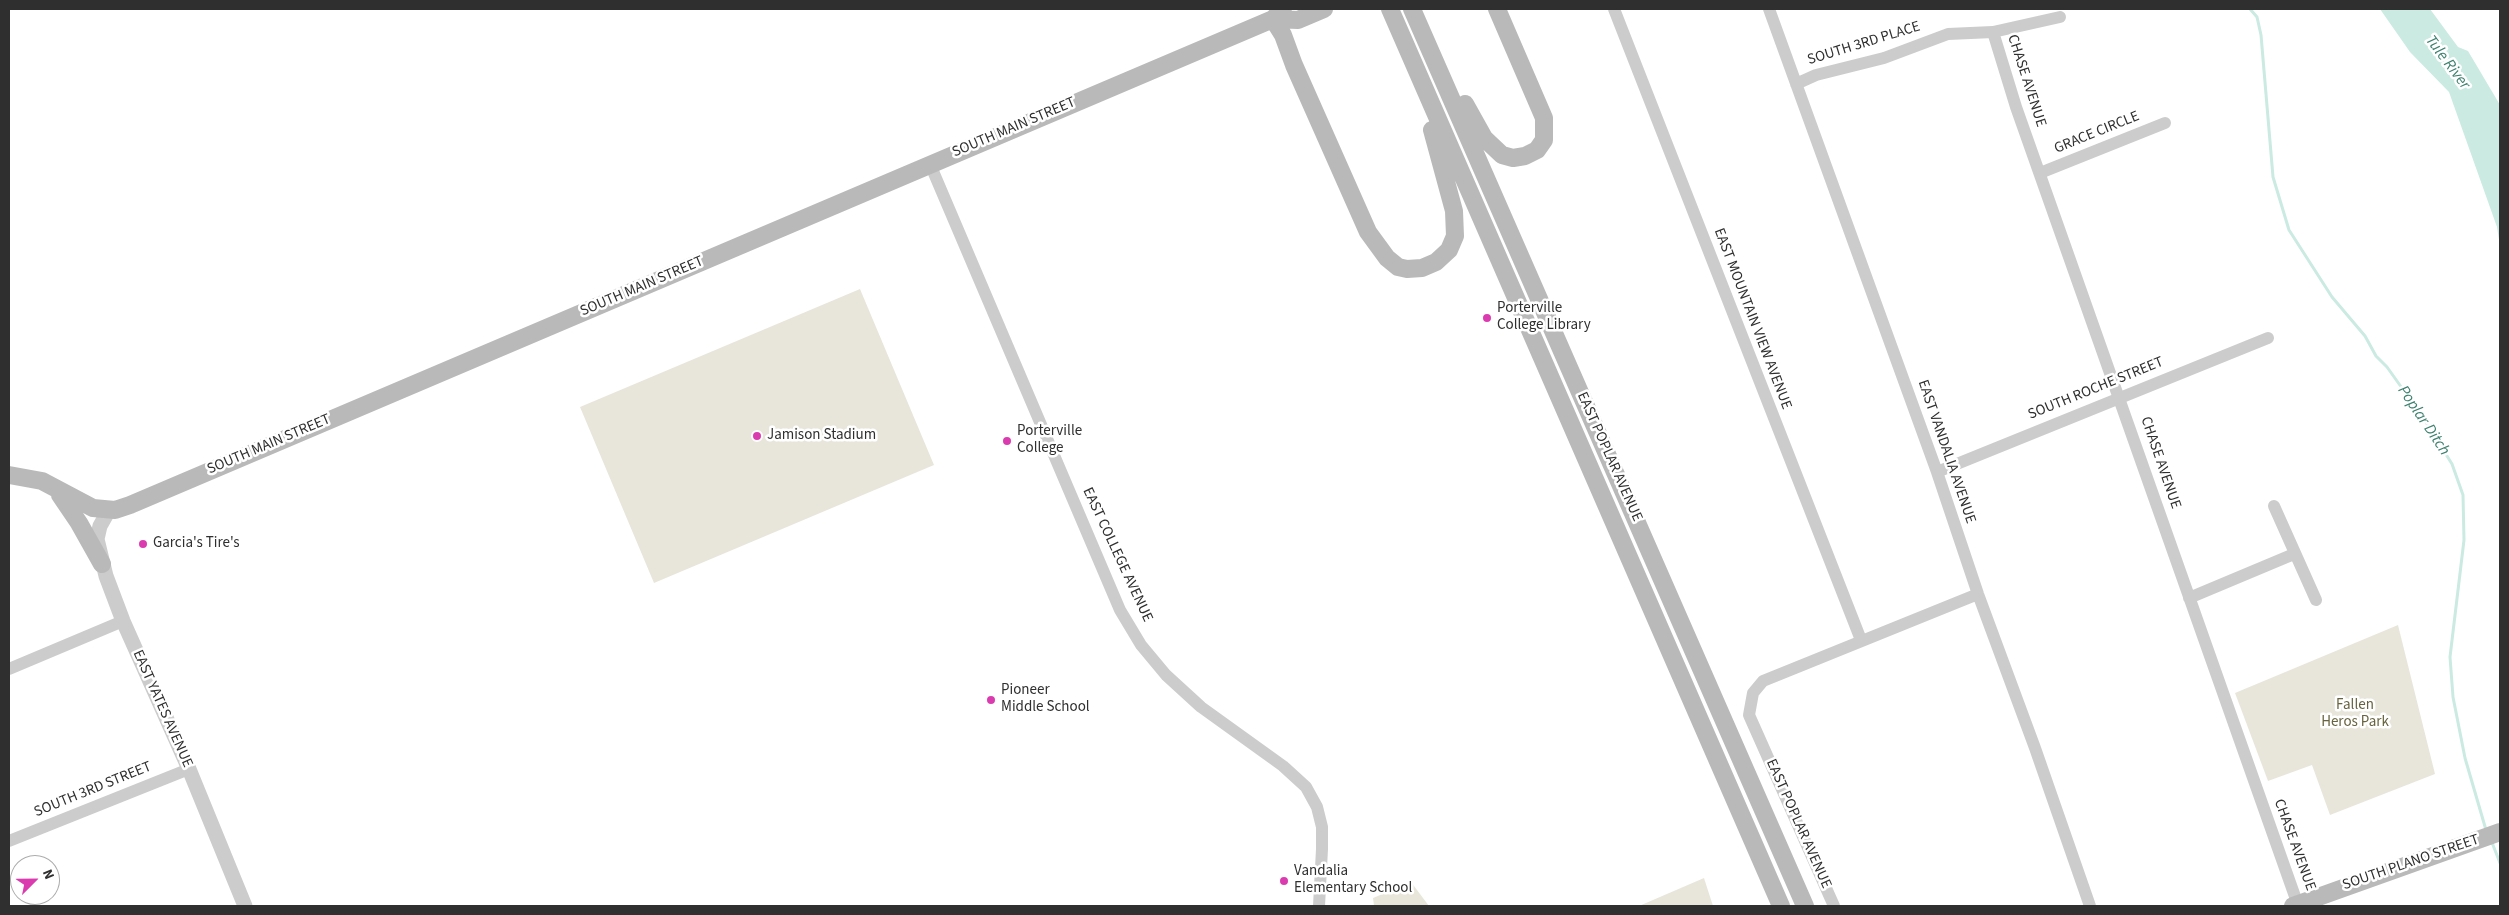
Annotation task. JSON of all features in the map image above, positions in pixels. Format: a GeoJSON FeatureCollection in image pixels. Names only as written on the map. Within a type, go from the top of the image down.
{"type":"FeatureCollection","features":[{"type":"Feature","properties":{"kind":"main road","name":"SOUTH MAIN STREET"},"geometry":{"type":"LineString","coordinates":[[9,476],[33,478],[52,485],[86,505],[109,510],[123,508],[1278,14],[1298,20],[1324,9]]}},
{"type":"Feature","properties":{"kind":"main road"},"geometry":{"type":"LineString","coordinates":[[1412,9],[1490,146],[1502,155],[1520,158],[1532,153],[1541,145],[1544,140],[1545,125],[1539,105],[1497,9]]}},
{"type":"Feature","properties":{"kind":"main road","name":"EAST POPLAR AVENUE"},"geometry":{"type":"LineString","coordinates":[[1412,9],[1805,906]]}},
{"type":"Feature","properties":{"kind":"main road"},"geometry":{"type":"LineString","coordinates":[[1278,14],[1282,35],[1368,232],[1387,258],[1398,267],[1407,269],[1430,265],[1444,256],[1453,243],[1456,229],[1454,211],[1415,69]]}},
{"type":"Feature","properties":{"kind":"main road","name":"EAST POPLAR AVENUE"},"geometry":{"type":"LineString","coordinates":[[1392,15],[1781,906]]}},
{"type":"Feature","properties":{"kind":"main road"},"geometry":{"type":"LineString","coordinates":[[52,485],[72,510],[102,564]]}},
{"type":"Feature","properties":{"kind":"main road","name":"SOUTH PLANO STREET"},"geometry":{"type":"LineString","coordinates":[[2296,905],[2500,832]]}},
{"type":"Feature","properties":{"kind":"street","name":"EAST MOUNTAIN VIEW AVENUE"},"geometry":{"type":"LineString","coordinates":[[1614,9],[1861,640]]}},
{"type":"Feature","properties":{"kind":"street","name":"EAST VANDALIA AVENUE"},"geometry":{"type":"LineString","coordinates":[[1769,9],[1937,472],[1978,594],[2035,748],[2090,906]]}},
{"type":"Feature","properties":{"kind":"street","name":"SOUTH 3RD PLACE"},"geometry":{"type":"LineString","coordinates":[[1796,84],[1816,75],[1884,58],[1948,34],[1993,32],[2060,17]]}},
{"type":"Feature","properties":{"kind":"street","name":"CHASE AVENUE"},"geometry":{"type":"LineString","coordinates":[[1993,32],[2040,173],[2120,396],[2296,905]]}},
{"type":"Feature","properties":{"kind":"street","name":"GRACE CIRCLE"},"geometry":{"type":"LineString","coordinates":[[2040,173],[2166,123]]}},
{"type":"Feature","properties":{"kind":"street","name":"EAST COLLEGE AVENUE"},"geometry":{"type":"LineString","coordinates":[[930,164],[1120,610],[1141,645],[1166,675],[1201,707],[1283,766],[1306,787],[1317,807],[1322,827],[1319,906]]}},
{"type":"Feature","properties":{"kind":"street","name":"SOUTH ROCHE STREET"},"geometry":{"type":"LineString","coordinates":[[1937,472],[2120,396],[2268,338]]}},
{"type":"Feature","properties":{"kind":"street"},"geometry":{"type":"LineString","coordinates":[[2274,506],[2316,600]]}},
{"type":"Feature","properties":{"kind":"street","name":"EAST YATES AVENUE"},"geometry":{"type":"LineString","coordinates":[[109,510],[100,526],[96,539],[102,564],[123,621],[189,769],[245,906]]}},
{"type":"Feature","properties":{"kind":"street"},"geometry":{"type":"LineString","coordinates":[[2189,598],[2294,554]]}},
{"type":"Feature","properties":{"kind":"street"},"geometry":{"type":"LineString","coordinates":[[1861,640],[1978,594]]}},
{"type":"Feature","properties":{"kind":"street"},"geometry":{"type":"LineString","coordinates":[[9,669],[123,621]]}},
{"type":"Feature","properties":{"kind":"street","name":"EAST POPLAR AVENUE"},"geometry":{"type":"LineString","coordinates":[[1834,906],[1749,715],[1753,693],[1763,681],[1861,640]]}},
{"type":"Feature","properties":{"kind":"street","name":"SOUTH 3RD STREET"},"geometry":{"type":"LineString","coordinates":[[9,841],[189,769]]}},
{"type":"Feature","properties":{"kind":"green space","name":"Jamison Stadium"},"geometry":{"type":"Polygon","coordinates":[[[860,289],[934,465],[654,583],[580,407],[860,289]]]}},
{"type":"Feature","properties":{"kind":"green space","name":"Fallen Heros Park"},"geometry":{"type":"Polygon","coordinates":[[[2398,625],[2435,774],[2330,815],[2312,765],[2268,781],[2235,693],[2398,625]]]}},
{"type":"Feature","properties":{"kind":"green space"},"geometry":{"type":"Polygon","coordinates":[[[1704,878],[1713,906],[1639,906],[1704,878]]]}},
{"type":"Feature","properties":{"kind":"green space"},"geometry":{"type":"Polygon","coordinates":[[[1411,882],[1429,906],[1374,906],[1373,898],[1411,882]]]}},
{"type":"Feature","properties":{"kind":"water","name":"Tule River"},"geometry":{"type":"Polygon","coordinates":[[[2380,9],[2430,9],[2458,47],[2468,51],[2500,105],[2500,246],[2497,227],[2449,92],[2410,52],[2380,9]]]}},
{"type":"Feature","properties":{"kind":"waterway","name":"Poplar Ditch"},"geometry":{"type":"LineString","coordinates":[[2250,9],[2257,17],[2261,35],[2273,177],[2289,230],[2332,297],[2365,336],[2376,356],[2387,367],[2424,419],[2452,464],[2463,495],[2464,540],[2450,657],[2453,697],[2465,758],[2486,830]]}},
{"type":"Feature","properties":{"kind":"waterway","name":"Poplar Ditch"},"geometry":{"type":"LineString","coordinates":[[2491,840],[2500,863]]}},
{"type":"Feature","properties":{"kind":"place","name":"Porterville College Library"},"geometry":{"type":"Point","coordinates":[1487,318]}},
{"type":"Feature","properties":{"kind":"place","name":"Jamison Stadium"},"geometry":{"type":"Point","coordinates":[757,436]}},
{"type":"Feature","properties":{"kind":"place","name":"Porterville College"},"geometry":{"type":"Point","coordinates":[1007,441]}},
{"type":"Feature","properties":{"kind":"place","name":"Garcia's Tire's"},"geometry":{"type":"Point","coordinates":[143,544]}},
{"type":"Feature","properties":{"kind":"place","name":"Pioneer Middle School"},"geometry":{"type":"Point","coordinates":[991,700]}},
{"type":"Feature","properties":{"kind":"place","name":"Vandalia Elementary School"},"geometry":{"type":"Point","coordinates":[1284,881]}}]}
